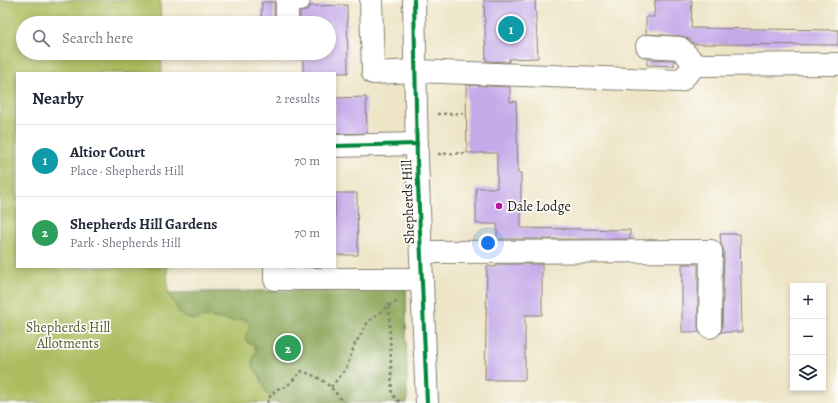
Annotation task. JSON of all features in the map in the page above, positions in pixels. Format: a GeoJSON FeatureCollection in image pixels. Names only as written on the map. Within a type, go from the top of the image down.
{"type":"FeatureCollection","features":[{"type":"Feature","properties":{"kind":"street"},"geometry":{"type":"LineString","coordinates":[[287,16],[287,0],[298,0]]}},
{"type":"Feature","properties":{"kind":"street"},"geometry":{"type":"LineString","coordinates":[[371,0],[373,73],[416,71],[680,81],[696,65],[838,64]]}},
{"type":"Feature","properties":{"kind":"street","name":"Shepherds Hill"},"geometry":{"type":"LineString","coordinates":[[414,0],[417,149],[427,403]]}},
{"type":"Feature","properties":{"kind":"street"},"geometry":{"type":"LineString","coordinates":[[647,46],[680,48],[696,65]]}},
{"type":"Feature","properties":{"kind":"street"},"geometry":{"type":"LineString","coordinates":[[336,146],[417,149]]}},
{"type":"Feature","properties":{"kind":"street"},"geometry":{"type":"LineString","coordinates":[[421,252],[711,251],[710,328]]}},
{"type":"Feature","properties":{"kind":"street"},"geometry":{"type":"LineString","coordinates":[[275,268],[275,279],[422,279]]}},
{"type":"Feature","properties":{"kind":"path"},"geometry":{"type":"LineString","coordinates":[[416,114],[466,112]]}},
{"type":"Feature","properties":{"kind":"path"},"geometry":{"type":"LineString","coordinates":[[417,149],[467,153]]}},
{"type":"Feature","properties":{"kind":"path"},"geometry":{"type":"LineString","coordinates":[[331,387],[346,369],[355,344],[368,322],[389,305],[398,302]]}},
{"type":"Feature","properties":{"kind":"path"},"geometry":{"type":"LineString","coordinates":[[389,305],[392,394],[402,403]]}},
{"type":"Feature","properties":{"kind":"path"},"geometry":{"type":"LineString","coordinates":[[268,403],[267,400],[277,389],[287,386],[302,371],[319,377],[331,387],[344,403]]}},
{"type":"Feature","properties":{"kind":"green space","name":"Shepherds Hill Allotments"},"geometry":{"type":"Polygon","coordinates":[[[0,0],[160,0],[161,16],[16,16],[16,60],[161,60],[162,72],[16,72],[16,268],[167,268],[168,293],[406,288],[407,403],[0,403],[0,0]]]}},
{"type":"Feature","properties":{"kind":"green space"},"geometry":{"type":"Polygon","coordinates":[[[406,288],[407,403],[278,403],[269,396],[258,373],[253,367],[252,364],[256,351],[254,345],[247,342],[245,336],[250,329],[249,323],[244,319],[233,321],[206,317],[195,320],[187,318],[180,314],[168,293],[406,288]]]}},
{"type":"Feature","properties":{"kind":"building"},"geometry":{"type":"Polygon","coordinates":[[[484,0],[535,0],[538,58],[509,59],[509,62],[486,61],[484,0]]]}},
{"type":"Feature","properties":{"kind":"building"},"geometry":{"type":"Polygon","coordinates":[[[655,0],[692,0],[691,28],[838,30],[838,45],[694,44],[689,39],[681,36],[646,34],[646,17],[654,17],[655,0]]]}},
{"type":"Feature","properties":{"kind":"building"},"geometry":{"type":"Polygon","coordinates":[[[262,2],[274,2],[274,16],[261,16],[262,2]]]}},
{"type":"Feature","properties":{"kind":"building"},"geometry":{"type":"Polygon","coordinates":[[[347,5],[348,73],[303,72],[303,60],[336,60],[336,16],[300,16],[300,12],[306,11],[310,6],[347,5]]]}},
{"type":"Feature","properties":{"kind":"building"},"geometry":{"type":"Polygon","coordinates":[[[647,59],[674,60],[674,66],[647,65],[647,59]]]}},
{"type":"Feature","properties":{"kind":"building"},"geometry":{"type":"Polygon","coordinates":[[[466,85],[510,87],[510,102],[516,101],[518,173],[521,173],[521,228],[630,230],[630,239],[497,239],[497,224],[476,224],[476,188],[497,188],[497,153],[467,153],[466,85]]]}},
{"type":"Feature","properties":{"kind":"building"},"geometry":{"type":"Polygon","coordinates":[[[366,97],[367,133],[336,134],[336,98],[366,97]]]}},
{"type":"Feature","properties":{"kind":"building"},"geometry":{"type":"Polygon","coordinates":[[[336,193],[357,193],[358,255],[336,255],[336,193]]]}},
{"type":"Feature","properties":{"kind":"building"},"geometry":{"type":"Polygon","coordinates":[[[720,234],[740,234],[742,332],[721,332],[724,251],[721,244],[720,234]]]}},
{"type":"Feature","properties":{"kind":"building"},"geometry":{"type":"Polygon","coordinates":[[[496,264],[542,264],[542,315],[525,315],[525,380],[485,380],[487,266],[496,267],[496,264]]]}},
{"type":"Feature","properties":{"kind":"building"},"geometry":{"type":"Polygon","coordinates":[[[682,264],[698,264],[699,332],[682,332],[682,264]]]}},
{"type":"Feature","properties":{"kind":"cycle path"},"geometry":{"type":"LineString","coordinates":[[414,0],[417,160],[427,403]]}},
{"type":"Feature","properties":{"kind":"cycle path"},"geometry":{"type":"LineString","coordinates":[[336,146],[417,144]]}},
{"type":"Feature","properties":{"kind":"place","name":"Altior Court"},"geometry":{"type":"Point","coordinates":[511,29]}},
{"type":"Feature","properties":{"kind":"place","name":"Dale Lodge"},"geometry":{"type":"Point","coordinates":[499,206]}},
{"type":"Feature","properties":{"kind":"place","name":"Shepherds Hill Gardens"},"geometry":{"type":"Point","coordinates":[288,348]}}]}
